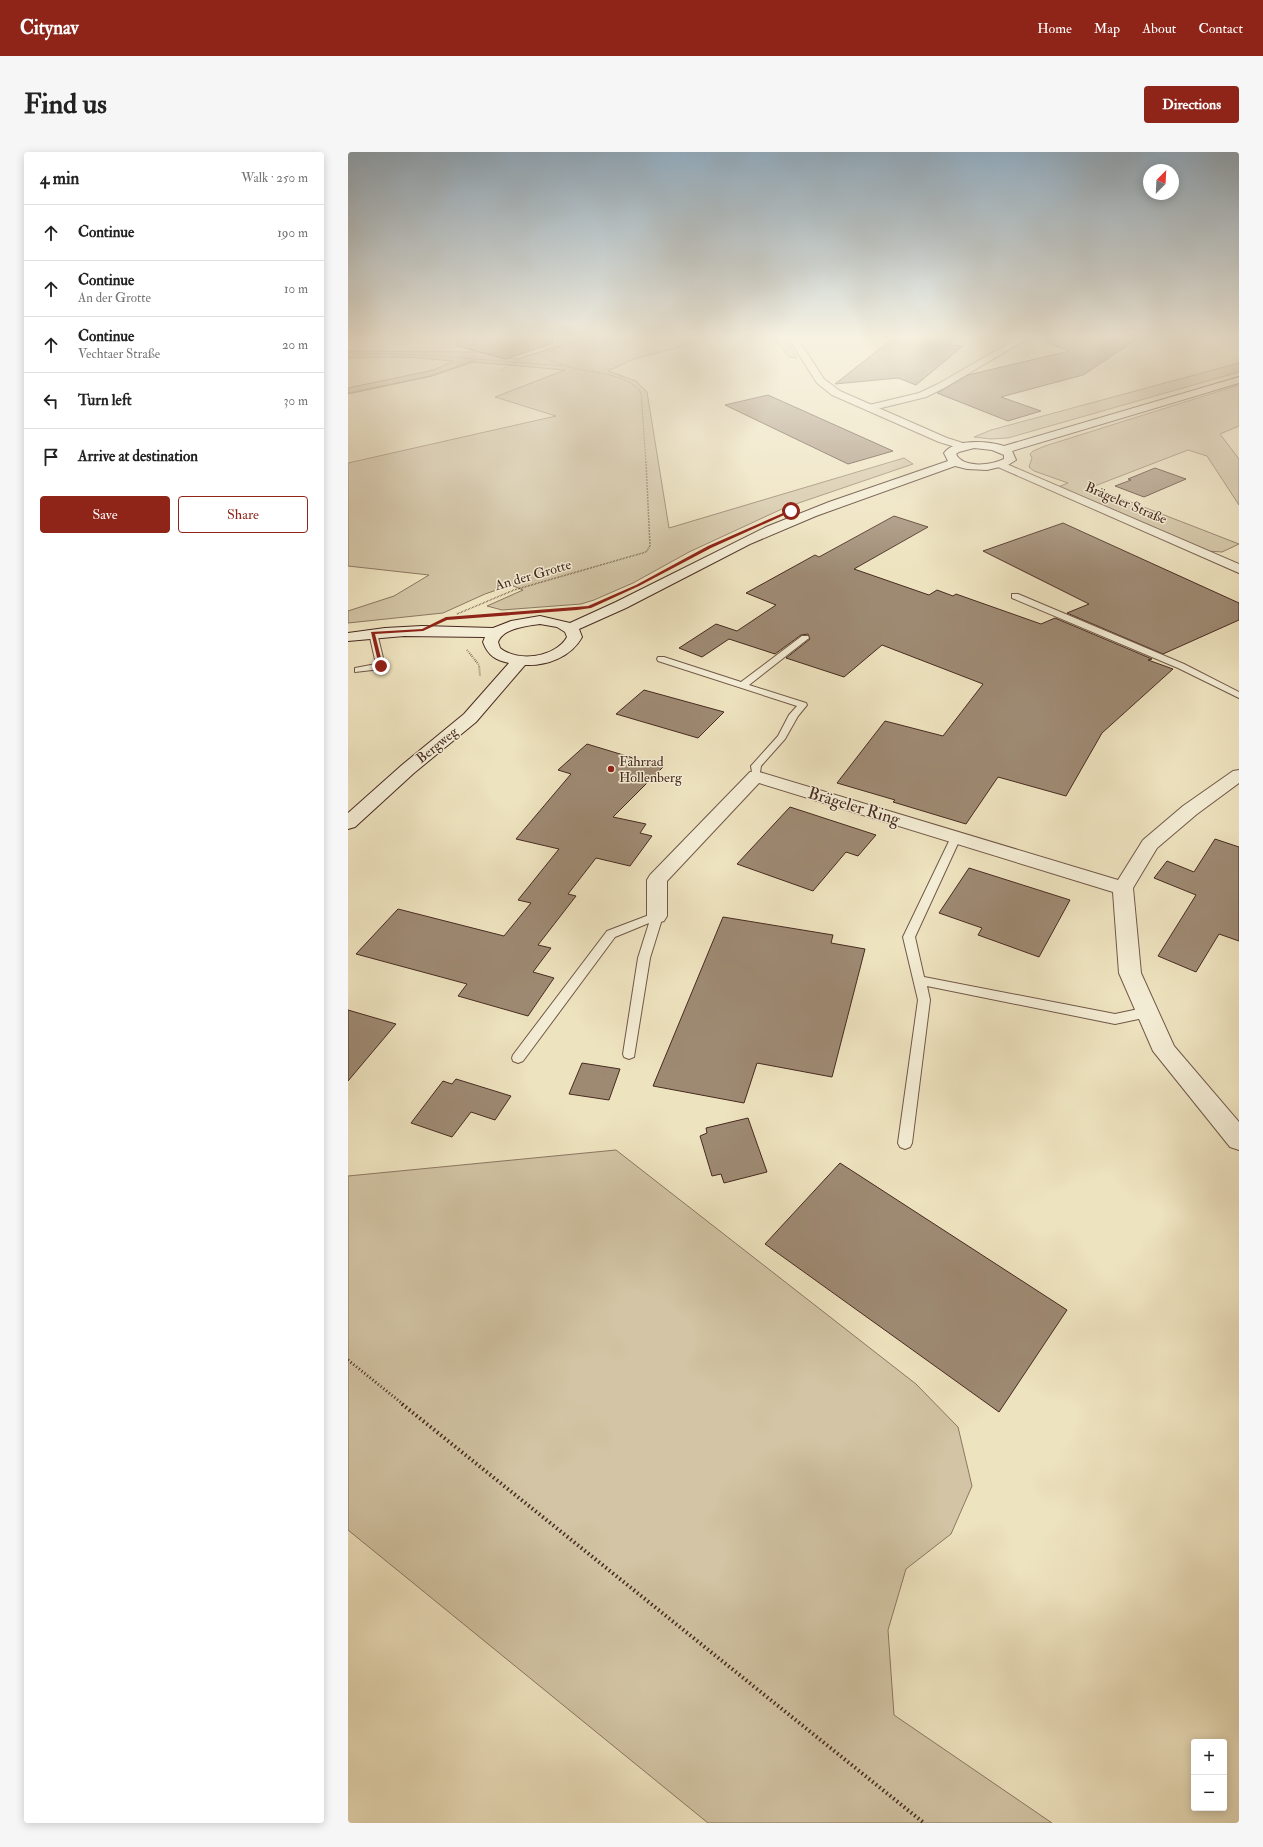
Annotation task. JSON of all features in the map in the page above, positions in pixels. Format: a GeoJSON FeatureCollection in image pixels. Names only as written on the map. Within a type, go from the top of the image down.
{"type":"FeatureCollection","features":[{"type":"Feature","properties":{"kind":"street"},"geometry":{"type":"LineString","coordinates":[[570,628],[658,588],[771,530],[814,512],[955,462],[978,467],[1002,465],[1011,458],[1004,450],[985,445],[962,446],[943,440],[890,417]]}},
{"type":"Feature","properties":{"kind":"street"},"geometry":{"type":"LineString","coordinates":[[1004,450],[1115,417]]}},
{"type":"Feature","properties":{"kind":"street"},"geometry":{"type":"LineString","coordinates":[[955,462],[950,457],[950,453],[962,446]]}},
{"type":"Feature","properties":{"kind":"street","name":"Brägeler Straße"},"geometry":{"type":"LineString","coordinates":[[1002,465],[1239,569]]}},
{"type":"Feature","properties":{"kind":"street"},"geometry":{"type":"LineString","coordinates":[[528,621],[552,621],[570,628],[574,633],[572,645],[565,650],[544,659],[520,660],[499,655],[493,650],[491,645],[492,639],[497,633],[510,626],[528,621]]}},
{"type":"Feature","properties":{"kind":"street"},"geometry":{"type":"LineString","coordinates":[[348,637],[373,633],[423,630],[497,633]]}},
{"type":"Feature","properties":{"kind":"street","name":"Bergweg"},"geometry":{"type":"LineString","coordinates":[[348,823],[408,769],[470,718],[520,660]]}},
{"type":"Feature","properties":{"kind":"street"},"geometry":{"type":"LineString","coordinates":[[657,916],[657,880],[756,776]]}},
{"type":"Feature","properties":{"kind":"street","name":"Brägeler Ring"},"geometry":{"type":"LineString","coordinates":[[756,776],[1123,888]]}},
{"type":"Feature","properties":{"kind":"street"},"geometry":{"type":"LineString","coordinates":[[1239,776],[1190,810],[1150,844],[1123,888],[1130,973],[1166,1051],[1239,1140]]}},
{"type":"Feature","properties":{"kind":"lane"},"geometry":{"type":"LineString","coordinates":[[1015,596],[1181,666],[1239,695]]}},
{"type":"Feature","properties":{"kind":"lane"},"geometry":{"type":"LineString","coordinates":[[358,670],[381,666],[373,633]]}},
{"type":"Feature","properties":{"kind":"lane"},"geometry":{"type":"LineString","coordinates":[[744,685],[805,638]]}},
{"type":"Feature","properties":{"kind":"lane"},"geometry":{"type":"LineString","coordinates":[[661,659],[803,705],[794,715],[782,737],[756,766],[756,776]]}},
{"type":"Feature","properties":{"kind":"lane"},"geometry":{"type":"LineString","coordinates":[[905,1143],[924,1000],[909,937],[956,837]]}},
{"type":"Feature","properties":{"kind":"lane"},"geometry":{"type":"LineString","coordinates":[[629,1054],[644,958],[657,916]]}},
{"type":"Feature","properties":{"kind":"lane"},"geometry":{"type":"LineString","coordinates":[[518,1058],[611,934],[657,916]]}},
{"type":"Feature","properties":{"kind":"lane"},"geometry":{"type":"LineString","coordinates":[[919,980],[1115,1019],[1148,1012]]}},
{"type":"Feature","properties":{"kind":"path","name":"An der Grotte"},"geometry":{"type":"LineString","coordinates":[[423,630],[494,597],[646,552],[650,546],[643,417]]}},
{"type":"Feature","properties":{"kind":"path"},"geometry":{"type":"LineString","coordinates":[[463,646],[479,665],[480,676],[477,681]]}},
{"type":"Feature","properties":{"kind":"path"},"geometry":{"type":"LineString","coordinates":[[348,1360],[924,1823]]}},
{"type":"Feature","properties":{"kind":"shaded area"},"geometry":{"type":"Polygon","coordinates":[[[552,417],[651,417],[669,528],[904,458],[913,464],[784,508],[689,552],[633,583],[581,604],[502,610],[487,606],[523,590],[511,585],[485,594],[443,613],[348,623],[348,611],[394,596],[429,575],[348,566],[348,463],[552,417]]]}},
{"type":"Feature","properties":{"kind":"shaded area"},"geometry":{"type":"Polygon","coordinates":[[[1039,417],[1082,417],[1008,438],[991,439],[974,437],[991,430],[1039,417]]]}},
{"type":"Feature","properties":{"kind":"shaded area"},"geometry":{"type":"Polygon","coordinates":[[[1137,417],[1239,417],[1239,426],[1220,434],[1239,459],[1239,505],[1207,456],[1188,450],[1092,487],[1239,544],[1222,552],[1207,551],[1058,487],[1068,483],[1034,471],[1029,467],[1032,458],[1030,454],[1033,451],[1137,417]]]}},
{"type":"Feature","properties":{"kind":"shaded area"},"geometry":{"type":"Polygon","coordinates":[[[616,1150],[916,1384],[958,1427],[972,1486],[951,1534],[906,1569],[888,1630],[894,1715],[1052,1823],[708,1823],[348,1530],[348,1176],[616,1150]]]}},
{"type":"Feature","properties":{"kind":"building"},"geometry":{"type":"Polygon","coordinates":[[[750,417],[817,417],[893,451],[848,464],[750,417]]]}},
{"type":"Feature","properties":{"kind":"building"},"geometry":{"type":"Polygon","coordinates":[[[998,417],[1021,417],[1008,421],[998,417]]]}},
{"type":"Feature","properties":{"kind":"building"},"geometry":{"type":"Polygon","coordinates":[[[1155,468],[1186,479],[1144,497],[1115,486],[1131,480],[1128,479],[1155,468]]]}},
{"type":"Feature","properties":{"kind":"building"},"geometry":{"type":"Polygon","coordinates":[[[894,516],[928,527],[854,569],[929,595],[937,590],[953,596],[956,594],[1041,624],[1055,618],[1152,659],[1148,660],[1173,669],[1102,733],[1066,796],[998,777],[966,824],[893,802],[895,800],[837,783],[885,721],[943,736],[983,684],[882,645],[844,677],[786,658],[810,639],[808,634],[801,635],[775,654],[729,639],[702,657],[679,648],[716,624],[737,631],[776,605],[746,593],[815,555],[819,557],[894,516]]]}},
{"type":"Feature","properties":{"kind":"building"},"geometry":{"type":"Polygon","coordinates":[[[1063,523],[1239,603],[1239,620],[1163,654],[1067,613],[1089,604],[983,551],[1063,523]]]}},
{"type":"Feature","properties":{"kind":"building"},"geometry":{"type":"Polygon","coordinates":[[[644,690],[724,712],[698,738],[616,714],[644,690]]]}},
{"type":"Feature","properties":{"kind":"building"},"geometry":{"type":"Polygon","coordinates":[[[587,744],[663,767],[613,817],[646,824],[640,833],[652,836],[630,866],[596,858],[568,894],[576,896],[538,945],[551,948],[533,972],[554,978],[528,1016],[458,996],[467,984],[356,954],[398,909],[504,936],[531,903],[518,900],[559,849],[516,839],[571,774],[558,770],[587,744]]]}},
{"type":"Feature","properties":{"kind":"building"},"geometry":{"type":"Polygon","coordinates":[[[790,807],[876,835],[858,856],[846,852],[813,891],[737,864],[790,807]]]}},
{"type":"Feature","properties":{"kind":"building"},"geometry":{"type":"Polygon","coordinates":[[[1215,839],[1239,847],[1239,941],[1219,934],[1196,972],[1158,956],[1196,895],[1154,878],[1167,861],[1194,872],[1215,839]]]}},
{"type":"Feature","properties":{"kind":"building"},"geometry":{"type":"Polygon","coordinates":[[[969,868],[1070,900],[1039,957],[978,935],[982,928],[939,913],[969,868]]]}},
{"type":"Feature","properties":{"kind":"building"},"geometry":{"type":"Polygon","coordinates":[[[723,917],[833,935],[831,943],[865,949],[832,1077],[757,1063],[744,1103],[653,1086],[723,917]]]}},
{"type":"Feature","properties":{"kind":"building"},"geometry":{"type":"Polygon","coordinates":[[[348,1010],[396,1024],[348,1081],[348,1010]]]}},
{"type":"Feature","properties":{"kind":"building"},"geometry":{"type":"Polygon","coordinates":[[[582,1063],[620,1069],[609,1100],[569,1094],[582,1063]]]}},
{"type":"Feature","properties":{"kind":"building"},"geometry":{"type":"Polygon","coordinates":[[[456,1079],[511,1096],[495,1120],[471,1112],[452,1137],[411,1123],[443,1081],[452,1084],[456,1079]]]}},
{"type":"Feature","properties":{"kind":"building"},"geometry":{"type":"Polygon","coordinates":[[[748,1118],[767,1172],[724,1183],[721,1174],[712,1176],[700,1136],[707,1133],[706,1128],[748,1118]]]}},
{"type":"Feature","properties":{"kind":"building"},"geometry":{"type":"Polygon","coordinates":[[[840,1163],[1067,1310],[999,1412],[765,1244],[840,1163]]]}},
{"type":"Feature","properties":{"kind":"place","name":"Fahrrad Hollenberg"},"geometry":{"type":"Point","coordinates":[611,769]}},
{"type":"Feature","properties":{"kind":"route"},"geometry":{"type":"LineString","coordinates":[[381,666],[373,633],[423,630],[446,618],[590,607],[637,585],[710,547],[791,511]]}}]}
